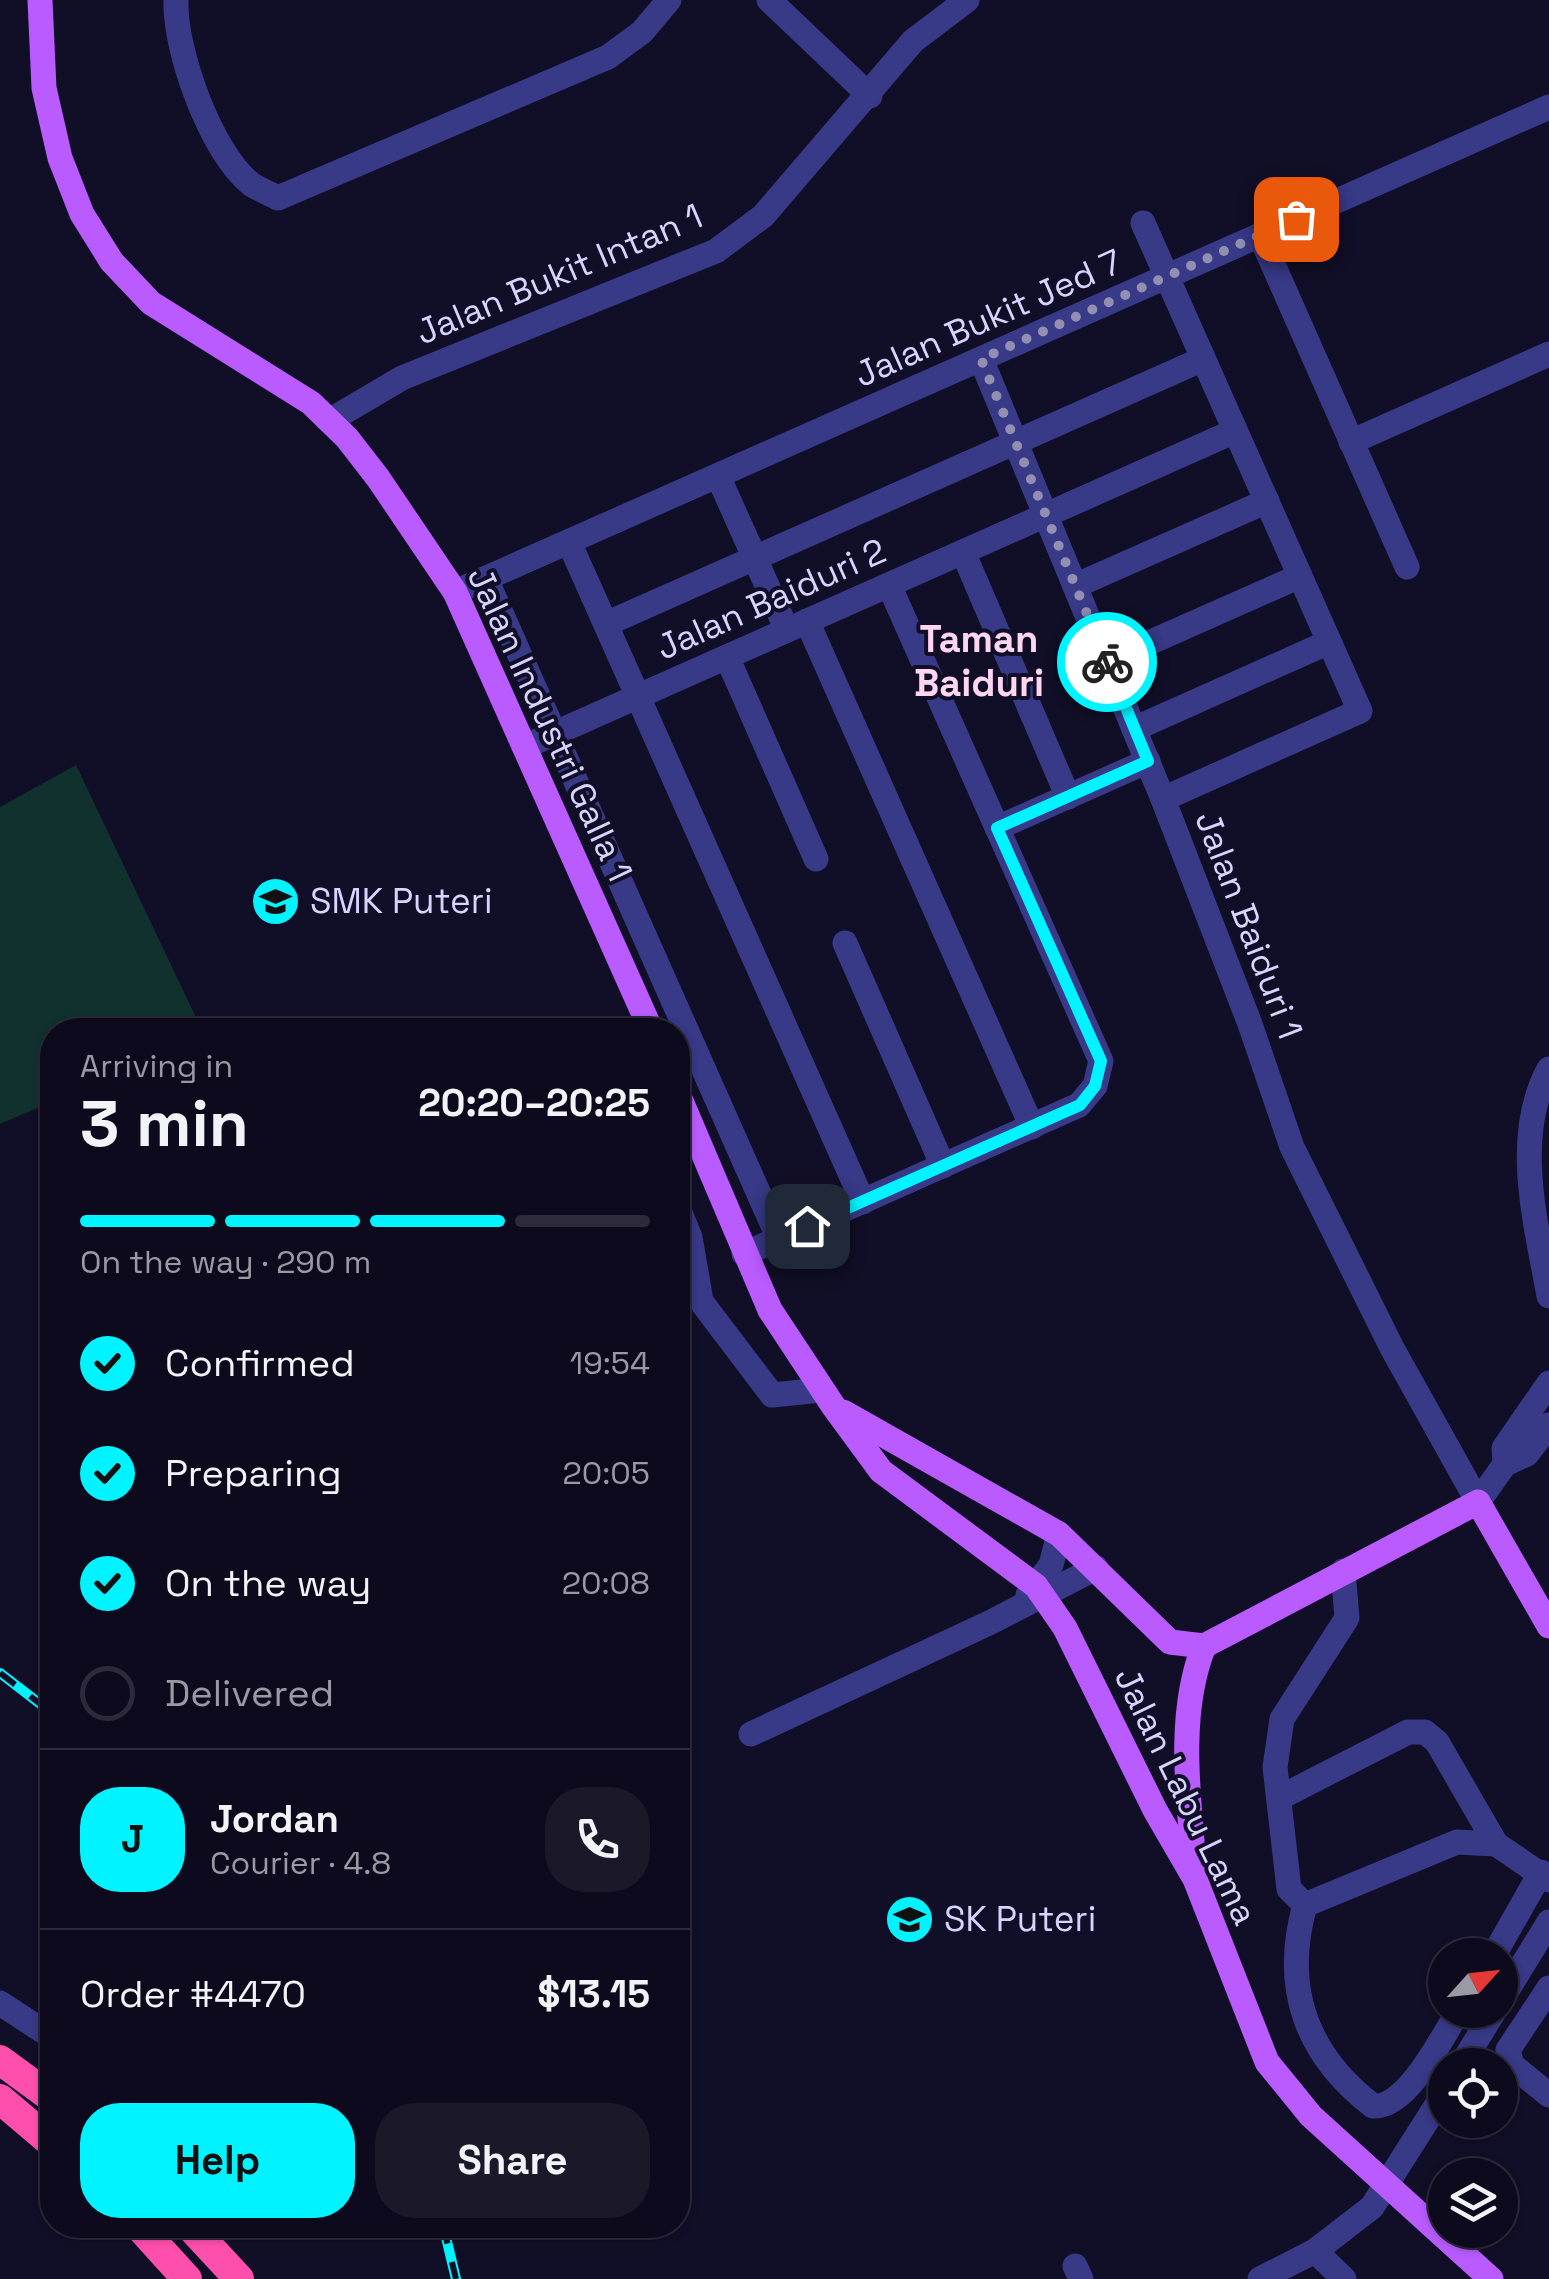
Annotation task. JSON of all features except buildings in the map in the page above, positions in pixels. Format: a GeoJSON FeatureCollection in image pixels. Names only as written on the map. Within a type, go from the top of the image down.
{"type":"FeatureCollection","features":[{"type":"Feature","properties":{"kind":"highway"},"geometry":{"type":"LineString","coordinates":[[0,2060],[40,2089]]}},
{"type":"Feature","properties":{"kind":"highway"},"geometry":{"type":"LineString","coordinates":[[0,2100],[40,2133]]}},
{"type":"Feature","properties":{"kind":"highway"},"geometry":{"type":"LineString","coordinates":[[150,2238],[188,2279]]}},
{"type":"Feature","properties":{"kind":"highway"},"geometry":{"type":"LineString","coordinates":[[202,2238],[239,2279]]}},
{"type":"Feature","properties":{"kind":"main road","name":"Jalan Industri Galla 1"},"geometry":{"type":"LineString","coordinates":[[40,0],[44,88],[60,158],[82,214],[112,262],[151,302],[267,373],[330,421],[378,478],[455,592],[646,1018]]}},
{"type":"Feature","properties":{"kind":"main road"},"geometry":{"type":"LineString","coordinates":[[690,1123],[770,1310],[828,1398],[1059,1534],[1170,1642],[1204,1646],[1478,1502],[1549,1626]]}},
{"type":"Feature","properties":{"kind":"main road","name":"Jalan Labu Lama"},"geometry":{"type":"LineString","coordinates":[[828,1398],[882,1471],[1039,1590],[1195,1879],[1268,2062],[1311,2116],[1491,2279]]}},
{"type":"Feature","properties":{"kind":"main road"},"geometry":{"type":"LineString","coordinates":[[1195,1879],[1188,1727],[1194,1670],[1204,1646]]}},
{"type":"Feature","properties":{"kind":"street"},"geometry":{"type":"LineString","coordinates":[[176,0],[188,74],[224,153],[250,183],[278,198],[608,57],[642,32],[669,0]]}},
{"type":"Feature","properties":{"kind":"street"},"geometry":{"type":"LineString","coordinates":[[769,0],[870,96]]}},
{"type":"Feature","properties":{"kind":"street","name":"Jalan Bukit Intan 1"},"geometry":{"type":"LineString","coordinates":[[330,421],[402,378],[716,251],[763,216],[914,42],[967,0]]}},
{"type":"Feature","properties":{"kind":"street","name":"Jalan Bukit Jed 7"},"geometry":{"type":"LineString","coordinates":[[455,592],[1549,107]]}},
{"type":"Feature","properties":{"kind":"street"},"geometry":{"type":"LineString","coordinates":[[1143,223],[1360,711],[1163,799]]}},
{"type":"Feature","properties":{"kind":"street"},"geometry":{"type":"LineString","coordinates":[[1260,236],[1407,567]]}},
{"type":"Feature","properties":{"kind":"street"},"geometry":{"type":"LineString","coordinates":[[1351,442],[1549,354]]}},
{"type":"Feature","properties":{"kind":"street","name":"Jalan Baiduri 1"},"geometry":{"type":"LineString","coordinates":[[981,359],[1163,799],[1250,1024],[1292,1147],[1392,1348],[1478,1502]]}},
{"type":"Feature","properties":{"kind":"street"},"geometry":{"type":"LineString","coordinates":[[606,624],[1203,359]]}},
{"type":"Feature","properties":{"kind":"street","name":"Jalan Baiduri 2"},"geometry":{"type":"LineString","coordinates":[[524,747],[1235,431]]}},
{"type":"Feature","properties":{"kind":"street"},"geometry":{"type":"LineString","coordinates":[[718,476],[755,558],[797,626],[1032,1127]]}},
{"type":"Feature","properties":{"kind":"street"},"geometry":{"type":"LineString","coordinates":[[1075,586],[1267,502]]}},
{"type":"Feature","properties":{"kind":"street"},"geometry":{"type":"LineString","coordinates":[[570,542],[863,1202]]}},
{"type":"Feature","properties":{"kind":"street"},"geometry":{"type":"LineString","coordinates":[[964,552],[1068,797]]}},
{"type":"Feature","properties":{"kind":"street"},"geometry":{"type":"LineString","coordinates":[[1106,662],[1300,576]]}},
{"type":"Feature","properties":{"kind":"street"},"geometry":{"type":"LineString","coordinates":[[486,579],[681,1018]]}},
{"type":"Feature","properties":{"kind":"street"},"geometry":{"type":"LineString","coordinates":[[744,1254],[1080,1105],[1095,1086],[1101,1061],[889,585]]}},
{"type":"Feature","properties":{"kind":"street"},"geometry":{"type":"LineString","coordinates":[[1134,729],[1329,642]]}},
{"type":"Feature","properties":{"kind":"street"},"geometry":{"type":"LineString","coordinates":[[727,657],[816,859]]}},
{"type":"Feature","properties":{"kind":"street"},"geometry":{"type":"LineString","coordinates":[[997,828],[1148,761]]}},
{"type":"Feature","properties":{"kind":"street"},"geometry":{"type":"LineString","coordinates":[[844,943],[944,1166]]}},
{"type":"Feature","properties":{"kind":"street"},"geometry":{"type":"LineString","coordinates":[[690,1039],[779,1239]]}},
{"type":"Feature","properties":{"kind":"street"},"geometry":{"type":"LineString","coordinates":[[1549,1068],[1532,1100],[1530,1190],[1549,1296]]}},
{"type":"Feature","properties":{"kind":"street"},"geometry":{"type":"LineString","coordinates":[[690,1238],[700,1295]]}},
{"type":"Feature","properties":{"kind":"street"},"geometry":{"type":"LineString","coordinates":[[690,1284],[756,1379],[772,1394],[828,1398]]}},
{"type":"Feature","properties":{"kind":"street"},"geometry":{"type":"LineString","coordinates":[[1505,1464],[1504,1448],[1549,1383]]}},
{"type":"Feature","properties":{"kind":"street"},"geometry":{"type":"LineString","coordinates":[[1478,1502],[1505,1464],[1526,1454],[1549,1425]]}},
{"type":"Feature","properties":{"kind":"street"},"geometry":{"type":"LineString","coordinates":[[1039,1590],[1059,1534]]}},
{"type":"Feature","properties":{"kind":"street"},"geometry":{"type":"LineString","coordinates":[[750,1734],[1014,1610],[1039,1590],[1096,1568]]}},
{"type":"Feature","properties":{"kind":"street"},"geometry":{"type":"LineString","coordinates":[[1305,1905],[1289,1889],[1275,1767],[1282,1719],[1347,1618],[1343,1571]]}},
{"type":"Feature","properties":{"kind":"street"},"geometry":{"type":"LineString","coordinates":[[1278,1798],[1408,1732],[1424,1732],[1437,1742],[1496,1844],[1545,1876],[1505,1938]]}},
{"type":"Feature","properties":{"kind":"street"},"geometry":{"type":"LineString","coordinates":[[1305,1905],[1457,1842],[1496,1844]]}},
{"type":"Feature","properties":{"kind":"street"},"geometry":{"type":"LineString","coordinates":[[1305,1905],[1294,1944],[1305,2018],[1331,2064],[1373,2106],[1391,2103],[1404,2092],[1447,2028]]}},
{"type":"Feature","properties":{"kind":"street"},"geometry":{"type":"LineString","coordinates":[[1518,1975],[1547,1932]]}},
{"type":"Feature","properties":{"kind":"street"},"geometry":{"type":"LineString","coordinates":[[1549,1988],[1508,2050],[1512,2065],[1549,2096]]}},
{"type":"Feature","properties":{"kind":"street"},"geometry":{"type":"LineString","coordinates":[[0,2003],[40,2030]]}},
{"type":"Feature","properties":{"kind":"street"},"geometry":{"type":"LineString","coordinates":[[1260,2279],[1350,2228],[1388,2185],[1428,2120]]}},
{"type":"Feature","properties":{"kind":"street"},"geometry":{"type":"LineString","coordinates":[[1315,2251],[1344,2279]]}},
{"type":"Feature","properties":{"kind":"green space"},"geometry":{"type":"Polygon","coordinates":[[[76,765],[196,1018],[40,1018],[40,1107],[0,1124],[0,807],[76,765]]]}},
{"type":"Feature","properties":{"kind":"railway"},"geometry":{"type":"LineString","coordinates":[[0,1673],[40,1704]]}},
{"type":"Feature","properties":{"kind":"railway"},"geometry":{"type":"LineString","coordinates":[[446,2238],[456,2279]]}},
{"type":"Feature","properties":{"kind":"way so far"},"geometry":{"type":"LineString","coordinates":[[1107,662],[981,359],[1296,219]]}},
{"type":"Feature","properties":{"kind":"place","name":"SMK Puteri"},"geometry":{"type":"Point","coordinates":[275,901]}},
{"type":"Feature","properties":{"kind":"place","name":"SK Puteri"},"geometry":{"type":"Point","coordinates":[909,1919]}},
{"type":"Feature","properties":{"kind":"district","name":"Taman Baiduri"},"geometry":{"type":"Point","coordinates":[979,661]}},
{"type":"Feature","properties":{"kind":"route"},"geometry":{"type":"LineString","coordinates":[[807,1226],[1080,1105],[1095,1086],[1101,1061],[997,828],[1148,761],[1107,662]]}}]}
